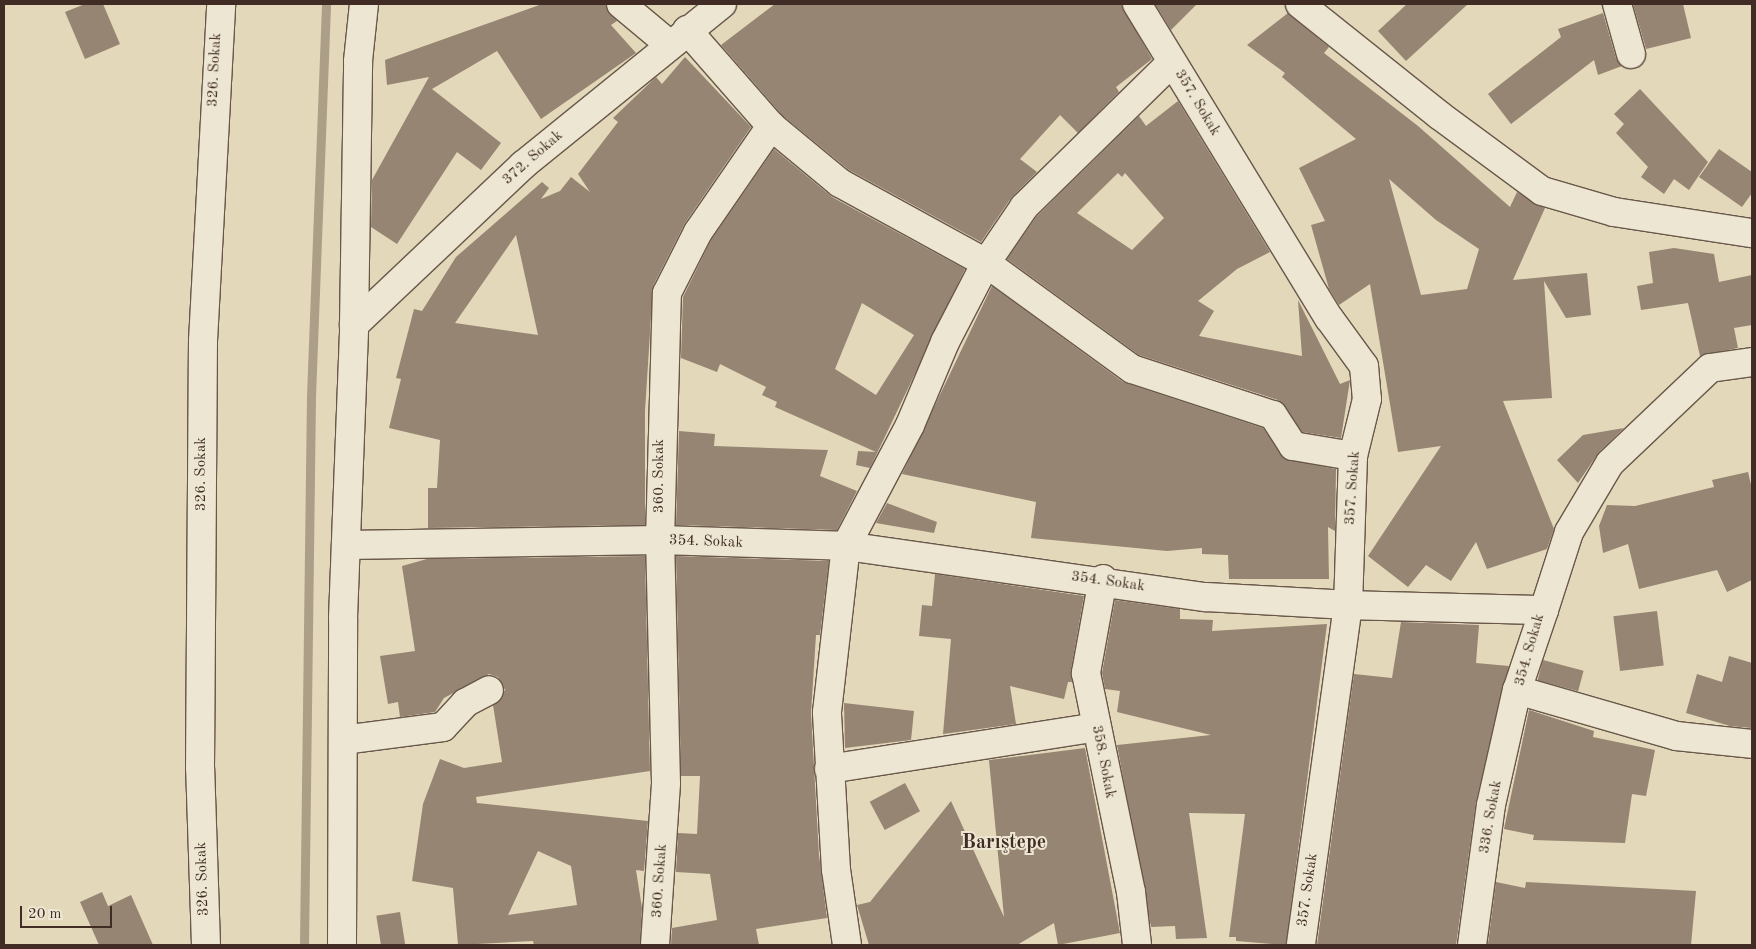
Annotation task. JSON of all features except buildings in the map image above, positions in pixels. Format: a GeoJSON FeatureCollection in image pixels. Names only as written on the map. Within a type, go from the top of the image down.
{"type":"FeatureCollection","features":[{"type":"Feature","properties":{"kind":"street","name":"326. Sokak"},"geometry":{"type":"LineString","coordinates":[[206,945],[200,768],[202,341],[221,4]]}},
{"type":"Feature","properties":{"kind":"street"},"geometry":{"type":"LineString","coordinates":[[342,945],[346,545],[354,325],[358,61],[364,4]]}},
{"type":"Feature","properties":{"kind":"street"},"geometry":{"type":"LineString","coordinates":[[621,4],[678,37],[771,126],[840,183],[986,263],[1132,369],[1225,403],[1273,415],[1293,446],[1353,456]]}},
{"type":"Feature","properties":{"kind":"street","name":"372. Sokak"},"geometry":{"type":"LineString","coordinates":[[354,325],[523,165],[678,37],[722,4]]}},
{"type":"Feature","properties":{"kind":"street","name":"357. Sokak"},"geometry":{"type":"LineString","coordinates":[[1137,4],[1329,318],[1364,366],[1367,399],[1353,456],[1348,606],[1301,945]]}},
{"type":"Feature","properties":{"kind":"street"},"geometry":{"type":"LineString","coordinates":[[1300,4],[1439,115],[1542,191],[1614,212],[1752,233]]}},
{"type":"Feature","properties":{"kind":"street"},"geometry":{"type":"LineString","coordinates":[[1617,4],[1631,54]]}},
{"type":"Feature","properties":{"kind":"street"},"geometry":{"type":"LineString","coordinates":[[846,945],[836,870],[827,712],[846,546],[910,425],[945,342],[986,263],[1024,207],[1172,62]]}},
{"type":"Feature","properties":{"kind":"street","name":"360. Sokak"},"geometry":{"type":"LineString","coordinates":[[655,945],[666,782],[660,540],[667,293],[698,232],[771,126]]}},
{"type":"Feature","properties":{"kind":"street"},"geometry":{"type":"LineString","coordinates":[[1544,610],[1569,532],[1610,463],[1710,368],[1752,362]]}},
{"type":"Feature","properties":{"kind":"street","name":"354. Sokak"},"geometry":{"type":"LineString","coordinates":[[346,545],[660,540],[846,546],[985,567],[1103,579],[1206,597],[1348,606],[1544,610],[1517,690],[1676,736],[1752,744]]}},
{"type":"Feature","properties":{"kind":"street","name":"358. Sokak"},"geometry":{"type":"LineString","coordinates":[[1103,579],[1086,673],[1131,892],[1137,945]]}},
{"type":"Feature","properties":{"kind":"street"},"geometry":{"type":"LineString","coordinates":[[343,740],[443,727],[465,704],[489,690]]}},
{"type":"Feature","properties":{"kind":"street","name":"336. Sokak"},"geometry":{"type":"LineString","coordinates":[[1472,945],[1491,805],[1517,690]]}},
{"type":"Feature","properties":{"kind":"street"},"geometry":{"type":"LineString","coordinates":[[829,768],[1096,728]]}},
{"type":"Feature","properties":{"kind":"waterway"},"geometry":{"type":"LineString","coordinates":[[304,945],[311,396],[326,4]]}},
{"type":"Feature","properties":{"kind":"district","name":"Barıştepe"},"geometry":{"type":"Point","coordinates":[1004,843]}}]}
